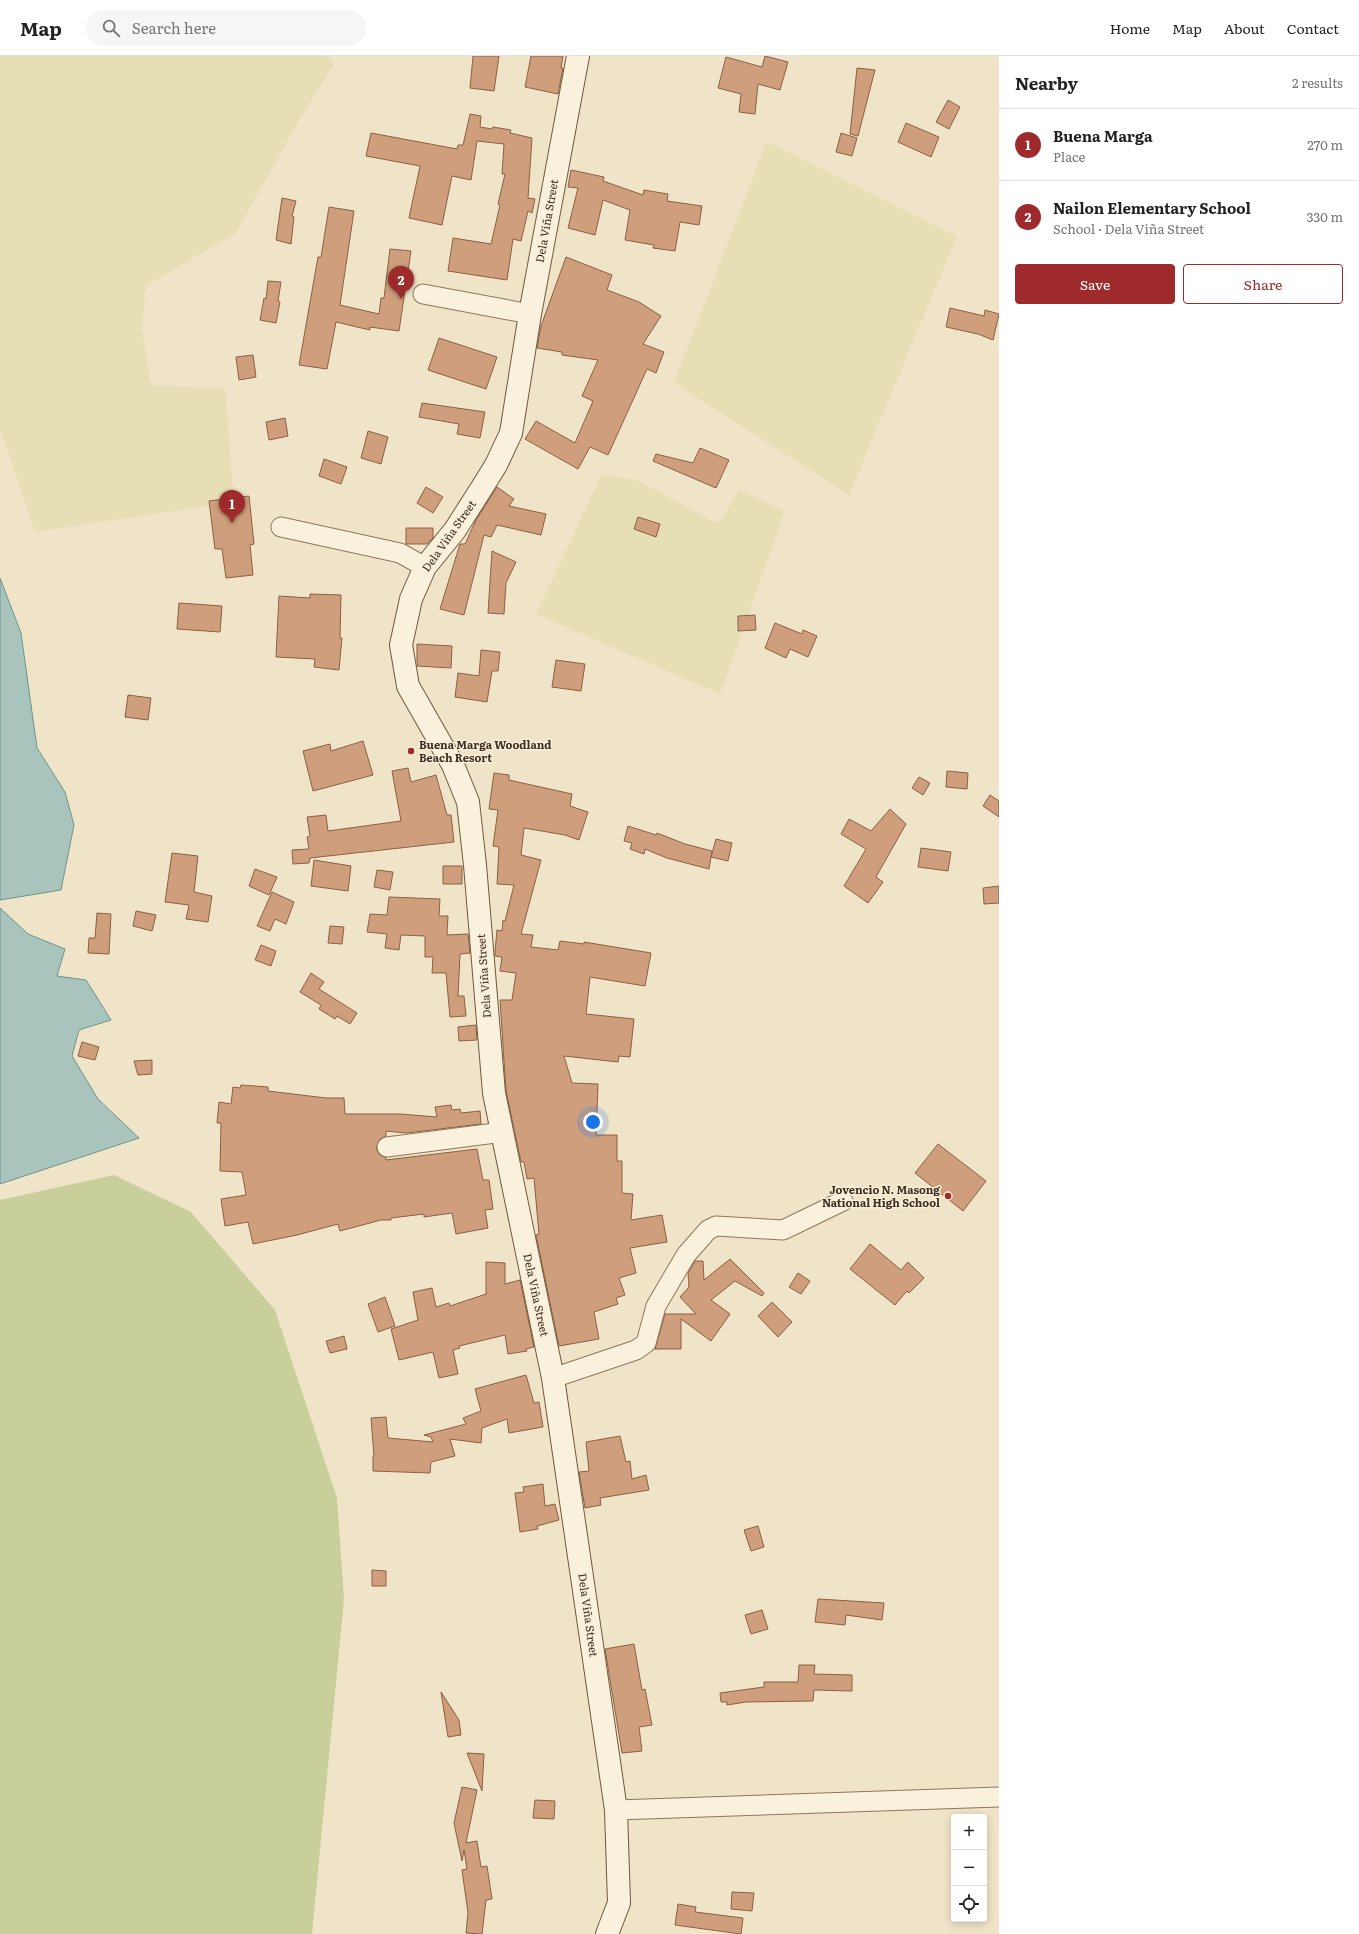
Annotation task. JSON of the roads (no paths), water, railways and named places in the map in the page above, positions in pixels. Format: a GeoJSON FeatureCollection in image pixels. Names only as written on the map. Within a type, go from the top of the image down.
{"type":"FeatureCollection","features":[{"type":"Feature","properties":{"kind":"street","name":"Dela Viña Street"},"geometry":{"type":"LineString","coordinates":[[578,56],[530,314],[511,433],[496,465],[455,530],[425,567],[411,598],[401,644],[408,686],[453,765],[468,802],[475,865],[494,1093],[553,1378],[616,1810],[619,1903],[607,1934]]}},
{"type":"Feature","properties":{"kind":"street"},"geometry":{"type":"LineString","coordinates":[[423,294],[530,314]]}},
{"type":"Feature","properties":{"kind":"street"},"geometry":{"type":"LineString","coordinates":[[281,527],[400,553],[425,567]]}},
{"type":"Feature","properties":{"kind":"street"},"geometry":{"type":"LineString","coordinates":[[387,1147],[503,1132]]}},
{"type":"Feature","properties":{"kind":"street"},"geometry":{"type":"LineString","coordinates":[[553,1378],[636,1350],[646,1343],[656,1306],[675,1278],[686,1255],[708,1230],[716,1226],[783,1230],[843,1202]]}},
{"type":"Feature","properties":{"kind":"street"},"geometry":{"type":"LineString","coordinates":[[616,1810],[999,1797]]}},
{"type":"Feature","properties":{"kind":"water"},"geometry":{"type":"Polygon","coordinates":[[[0,578],[21,633],[37,748],[65,792],[74,825],[61,890],[0,900],[0,578]]]}},
{"type":"Feature","properties":{"kind":"water"},"geometry":{"type":"Polygon","coordinates":[[[0,908],[28,934],[65,949],[57,976],[86,980],[111,1020],[79,1030],[72,1056],[98,1099],[139,1138],[0,1184],[0,908]]]}},
{"type":"Feature","properties":{"kind":"place","name":"Nailon Elementary School"},"geometry":{"type":"Point","coordinates":[401,299]}},
{"type":"Feature","properties":{"kind":"place","name":"Buena Marga"},"geometry":{"type":"Point","coordinates":[232,523]}},
{"type":"Feature","properties":{"kind":"place","name":"Buena Marga Woodland Beach Resort"},"geometry":{"type":"Point","coordinates":[411,751]}},
{"type":"Feature","properties":{"kind":"place","name":"Jovencio N. Masong National High School"},"geometry":{"type":"Point","coordinates":[948,1196]}}]}
